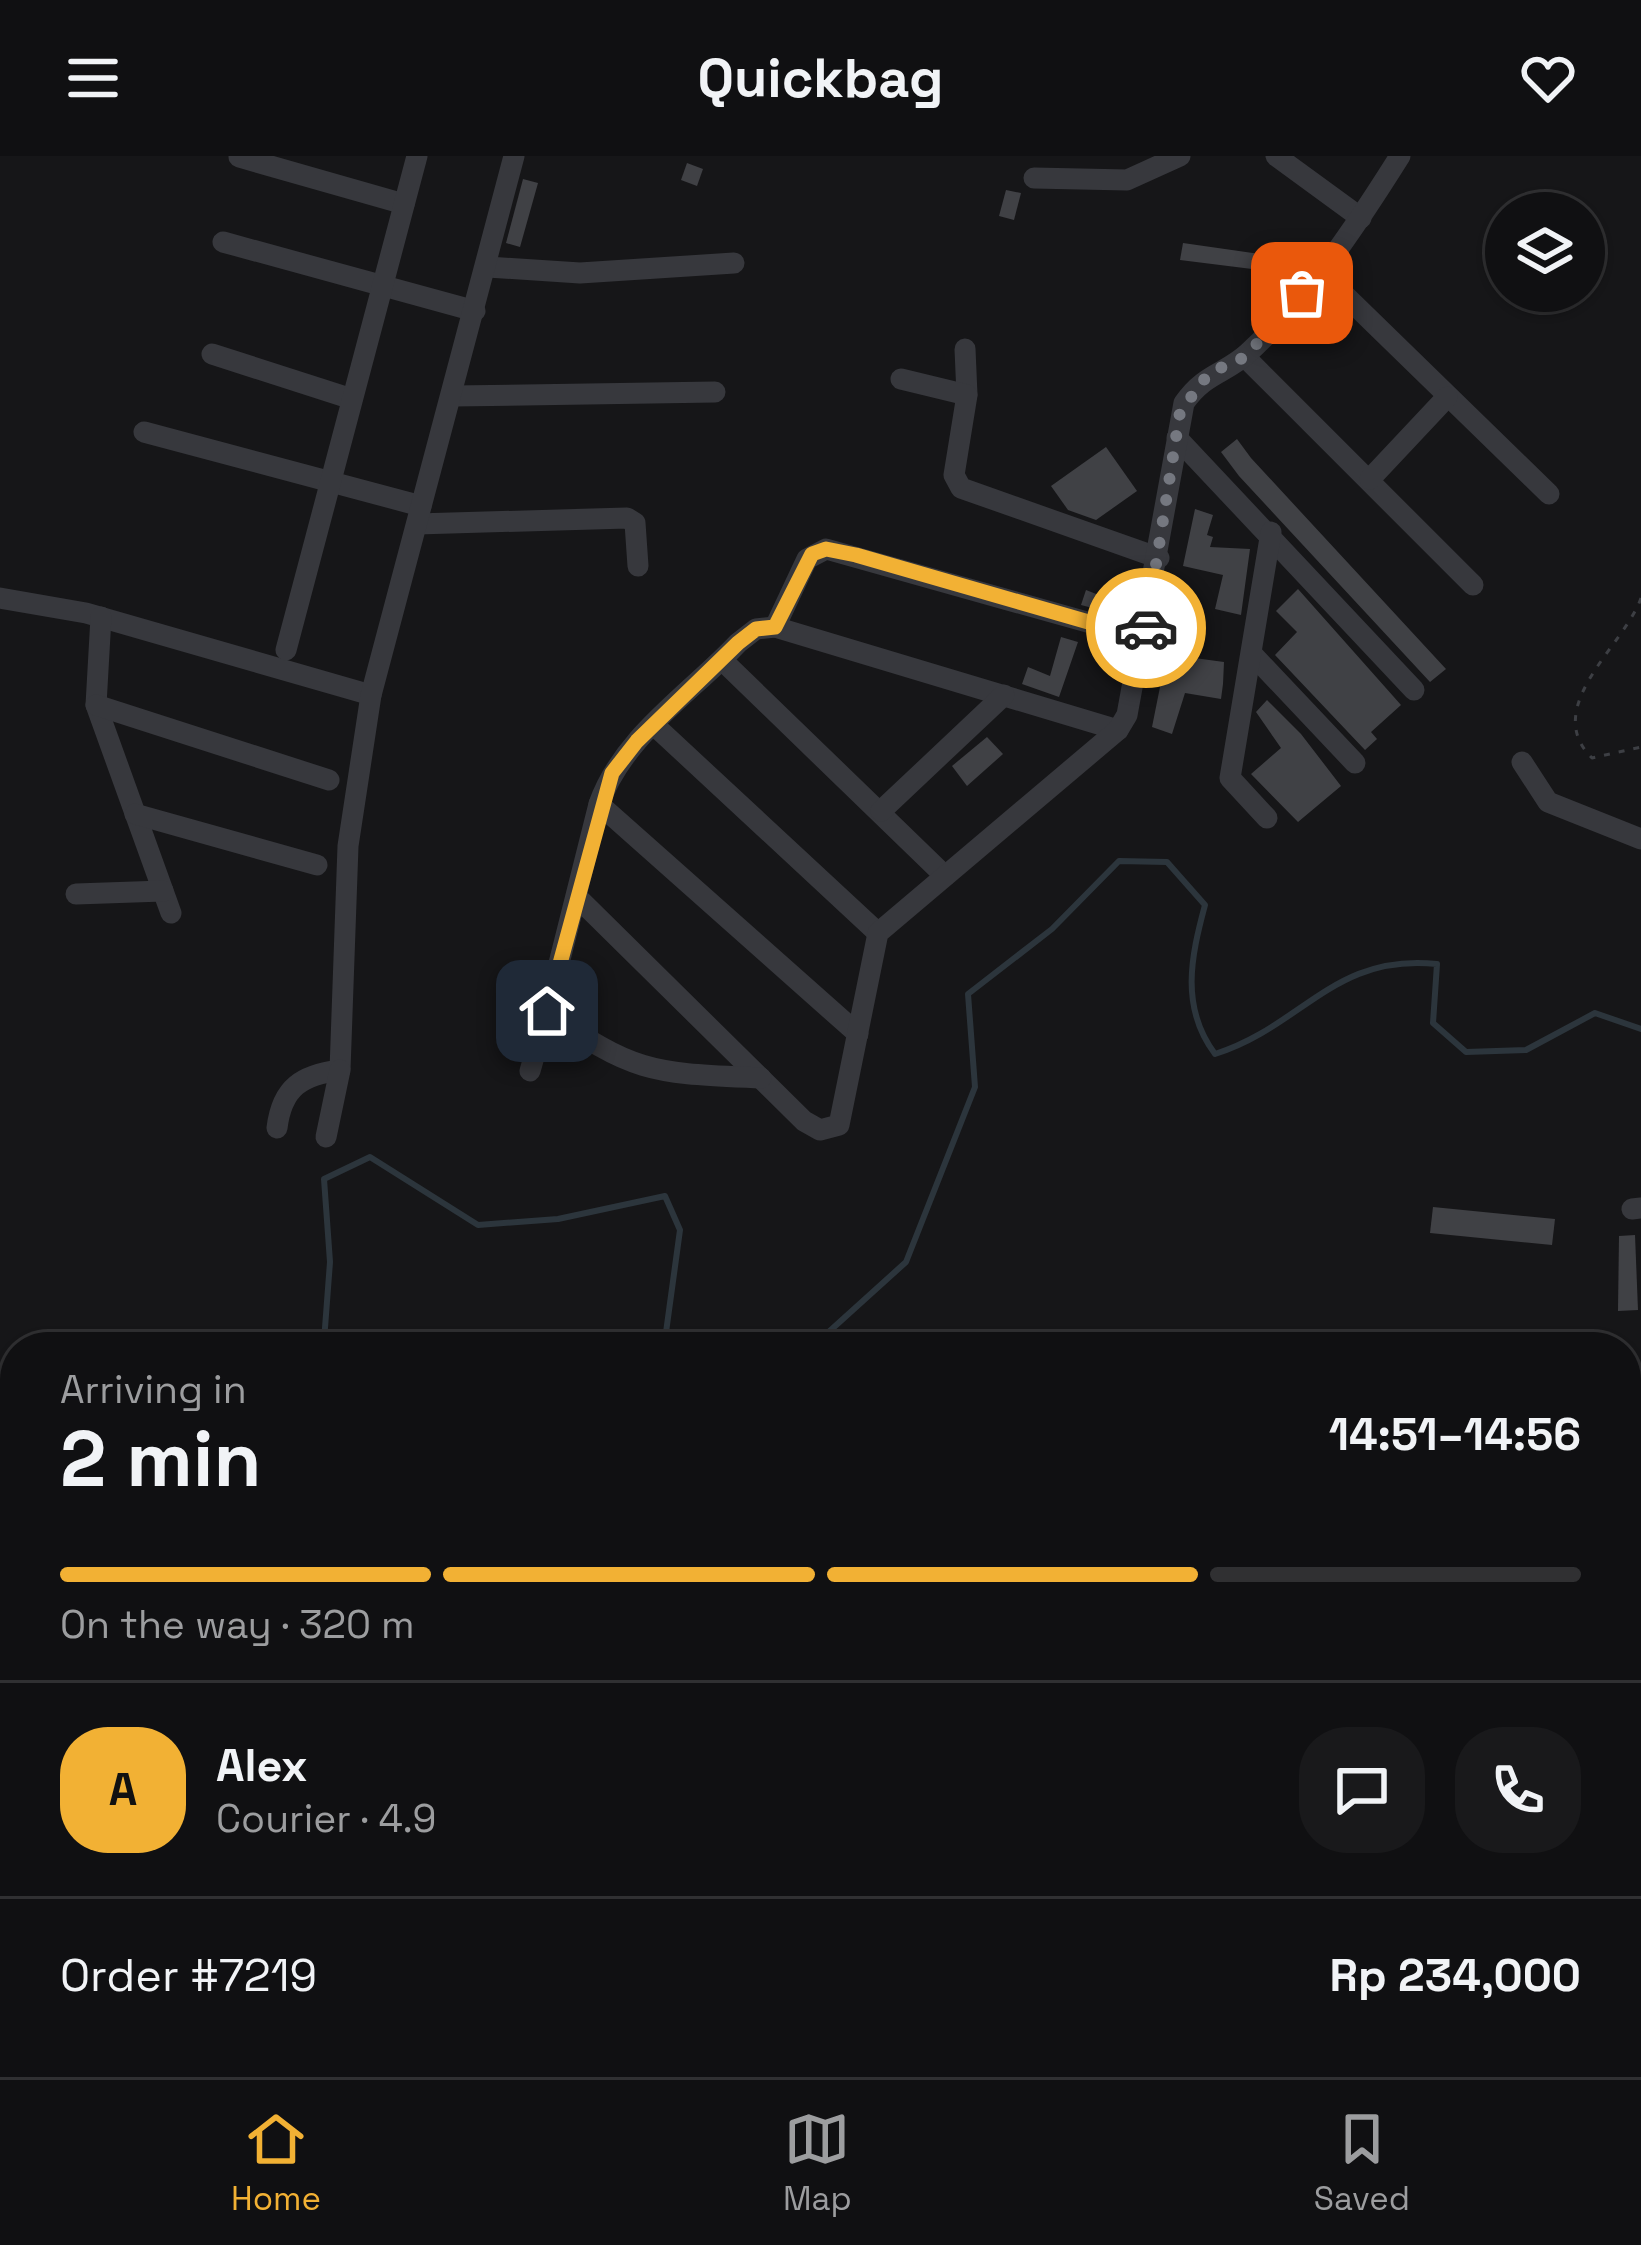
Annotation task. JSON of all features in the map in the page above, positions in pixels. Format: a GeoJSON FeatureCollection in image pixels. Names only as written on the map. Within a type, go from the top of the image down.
{"type":"FeatureCollection","features":[{"type":"Feature","properties":{"kind":"street"},"geometry":{"type":"LineString","coordinates":[[286,650],[417,156]]}},
{"type":"Feature","properties":{"kind":"street"},"geometry":{"type":"LineString","coordinates":[[326,1137],[340,1070],[347,864],[370,695],[514,156]]}},
{"type":"Feature","properties":{"kind":"street"},"geometry":{"type":"LineString","coordinates":[[1034,178],[1127,180],[1180,156]]}},
{"type":"Feature","properties":{"kind":"street"},"geometry":{"type":"LineString","coordinates":[[1276,156],[1361,218]]}},
{"type":"Feature","properties":{"kind":"street"},"geometry":{"type":"LineString","coordinates":[[579,899],[814,1129],[835,1128],[843,1119],[878,933],[1118,730],[1132,703],[1180,412],[1191,393],[1209,373],[1245,357],[1321,272],[1400,156]]}},
{"type":"Feature","properties":{"kind":"street"},"geometry":{"type":"LineString","coordinates":[[239,157],[404,203]]}},
{"type":"Feature","properties":{"kind":"street"},"geometry":{"type":"LineString","coordinates":[[223,242],[475,311]]}},
{"type":"Feature","properties":{"kind":"street"},"geometry":{"type":"LineString","coordinates":[[488,267],[580,273],[734,262]]}},
{"type":"Feature","properties":{"kind":"street"},"geometry":{"type":"LineString","coordinates":[[1321,272],[1549,494]]}},
{"type":"Feature","properties":{"kind":"street"},"geometry":{"type":"LineString","coordinates":[[965,349],[967,395],[954,475],[959,486],[1159,558]]}},
{"type":"Feature","properties":{"kind":"street"},"geometry":{"type":"LineString","coordinates":[[212,354],[352,399]]}},
{"type":"Feature","properties":{"kind":"street"},"geometry":{"type":"LineString","coordinates":[[1245,357],[1473,585]]}},
{"type":"Feature","properties":{"kind":"street"},"geometry":{"type":"LineString","coordinates":[[901,379],[967,395]]}},
{"type":"Feature","properties":{"kind":"street"},"geometry":{"type":"LineString","coordinates":[[453,396],[715,392]]}},
{"type":"Feature","properties":{"kind":"street"},"geometry":{"type":"LineString","coordinates":[[1370,479],[1447,397]]}},
{"type":"Feature","properties":{"kind":"street"},"geometry":{"type":"LineString","coordinates":[[144,432],[332,482],[419,515],[627,518],[635,523],[638,566]]}},
{"type":"Feature","properties":{"kind":"street"},"geometry":{"type":"LineString","coordinates":[[1177,438],[1271,532],[1414,690]]}},
{"type":"Feature","properties":{"kind":"street"},"geometry":{"type":"LineString","coordinates":[[1267,818],[1230,778],[1271,532]]}},
{"type":"Feature","properties":{"kind":"street"},"geometry":{"type":"LineString","coordinates":[[775,627],[807,559],[826,549],[1144,638]]}},
{"type":"Feature","properties":{"kind":"street"},"geometry":{"type":"LineString","coordinates":[[0,598],[100,617],[370,695]]}},
{"type":"Feature","properties":{"kind":"street"},"geometry":{"type":"LineString","coordinates":[[100,617],[96,705],[172,914]]}},
{"type":"Feature","properties":{"kind":"street"},"geometry":{"type":"LineString","coordinates":[[530,1071],[579,899],[599,804],[623,756],[750,633],[775,627],[1118,730]]}},
{"type":"Feature","properties":{"kind":"street"},"geometry":{"type":"LineString","coordinates":[[1252,654],[1355,764]]}},
{"type":"Feature","properties":{"kind":"street"},"geometry":{"type":"LineString","coordinates":[[722,660],[945,876]]}},
{"type":"Feature","properties":{"kind":"street"},"geometry":{"type":"LineString","coordinates":[[881,812],[1004,695]]}},
{"type":"Feature","properties":{"kind":"street"},"geometry":{"type":"LineString","coordinates":[[96,705],[328,780]]}},
{"type":"Feature","properties":{"kind":"street"},"geometry":{"type":"LineString","coordinates":[[654,725],[878,933]]}},
{"type":"Feature","properties":{"kind":"street"},"geometry":{"type":"LineString","coordinates":[[1522,762],[1548,802],[1641,839]]}},
{"type":"Feature","properties":{"kind":"street"},"geometry":{"type":"LineString","coordinates":[[599,804],[857,1034]]}},
{"type":"Feature","properties":{"kind":"street"},"geometry":{"type":"LineString","coordinates":[[136,814],[316,865]]}},
{"type":"Feature","properties":{"kind":"street"},"geometry":{"type":"LineString","coordinates":[[76,895],[164,891]]}},
{"type":"Feature","properties":{"kind":"street"},"geometry":{"type":"LineString","coordinates":[[547,1011],[624,1063],[684,1074],[761,1078]]}},
{"type":"Feature","properties":{"kind":"street"},"geometry":{"type":"LineString","coordinates":[[278,1128],[293,1086],[314,1073],[340,1070]]}},
{"type":"Feature","properties":{"kind":"path"},"geometry":{"type":"LineString","coordinates":[[1641,598],[1621,639],[1586,682],[1577,710],[1582,746],[1592,758],[1641,747]]}},
{"type":"Feature","properties":{"kind":"building"},"geometry":{"type":"Polygon","coordinates":[[[687,163],[703,169],[697,186],[681,180],[687,163]]]}},
{"type":"Feature","properties":{"kind":"building"},"geometry":{"type":"Polygon","coordinates":[[[523,179],[538,183],[520,247],[506,243],[523,179]]]}},
{"type":"Feature","properties":{"kind":"building"},"geometry":{"type":"Polygon","coordinates":[[[1006,190],[1021,193],[1014,220],[999,216],[1006,190]]]}},
{"type":"Feature","properties":{"kind":"building"},"geometry":{"type":"Polygon","coordinates":[[[1183,243],[1302,260],[1300,275],[1180,260],[1183,243]]]}},
{"type":"Feature","properties":{"kind":"building"},"geometry":{"type":"Polygon","coordinates":[[[1237,439],[1446,669],[1430,682],[1239,476],[1221,452],[1237,439]]]}},
{"type":"Feature","properties":{"kind":"building"},"geometry":{"type":"Polygon","coordinates":[[[1106,447],[1137,491],[1096,520],[1068,510],[1051,486],[1106,447]]]}},
{"type":"Feature","properties":{"kind":"building"},"geometry":{"type":"Polygon","coordinates":[[[1195,509],[1213,515],[1207,535],[1213,537],[1210,547],[1250,549],[1241,615],[1215,609],[1223,575],[1183,566],[1195,509]]]}},
{"type":"Feature","properties":{"kind":"building"},"geometry":{"type":"Polygon","coordinates":[[[1298,589],[1401,705],[1371,732],[1377,739],[1365,750],[1275,655],[1297,632],[1276,611],[1298,589]]]}},
{"type":"Feature","properties":{"kind":"building"},"geometry":{"type":"Polygon","coordinates":[[[1086,590],[1104,597],[1100,610],[1081,605],[1086,590]]]}},
{"type":"Feature","properties":{"kind":"building"},"geometry":{"type":"Polygon","coordinates":[[[1178,597],[1197,603],[1187,657],[1224,662],[1221,699],[1185,693],[1172,734],[1152,727],[1178,597]]]}},
{"type":"Feature","properties":{"kind":"building"},"geometry":{"type":"Polygon","coordinates":[[[1061,637],[1078,642],[1059,697],[1022,684],[1028,667],[1050,676],[1061,637]]]}},
{"type":"Feature","properties":{"kind":"building"},"geometry":{"type":"Polygon","coordinates":[[[1267,700],[1341,786],[1298,822],[1251,774],[1281,748],[1256,712],[1267,700]]]}},
{"type":"Feature","properties":{"kind":"building"},"geometry":{"type":"Polygon","coordinates":[[[987,737],[1003,754],[967,786],[952,766],[987,737]]]}},
{"type":"Feature","properties":{"kind":"building"},"geometry":{"type":"Polygon","coordinates":[[[1433,1207],[1555,1219],[1552,1245],[1430,1233],[1433,1207]]]}},
{"type":"Feature","properties":{"kind":"building"},"geometry":{"type":"Polygon","coordinates":[[[1635,1235],[1638,1310],[1618,1311],[1619,1236],[1635,1235]]]}},
{"type":"Feature","properties":{"kind":"waterway"},"geometry":{"type":"LineString","coordinates":[[829,1332],[906,1262],[975,1087],[968,994],[1052,929],[1119,861],[1167,862],[1205,905],[1193,963],[1193,1000],[1215,1054],[1246,1042],[1345,980],[1401,964],[1437,964],[1433,1023],[1466,1052],[1526,1050],[1595,1013],[1641,1029]]}},
{"type":"Feature","properties":{"kind":"waterway"},"geometry":{"type":"LineString","coordinates":[[325,1332],[330,1262],[324,1179],[370,1157],[478,1225],[558,1219],[665,1196],[680,1230],[666,1332]]}},
{"type":"Feature","properties":{"kind":"way so far"},"geometry":{"type":"LineString","coordinates":[[1146,628],[1180,412],[1209,373],[1245,357],[1302,293]]}},
{"type":"Feature","properties":{"kind":"route"},"geometry":{"type":"LineString","coordinates":[[547,1011],[579,899],[599,804],[612,773],[637,741],[738,643],[756,629],[775,627],[812,554],[826,549],[856,555],[1144,638],[1146,628]]}}]}
